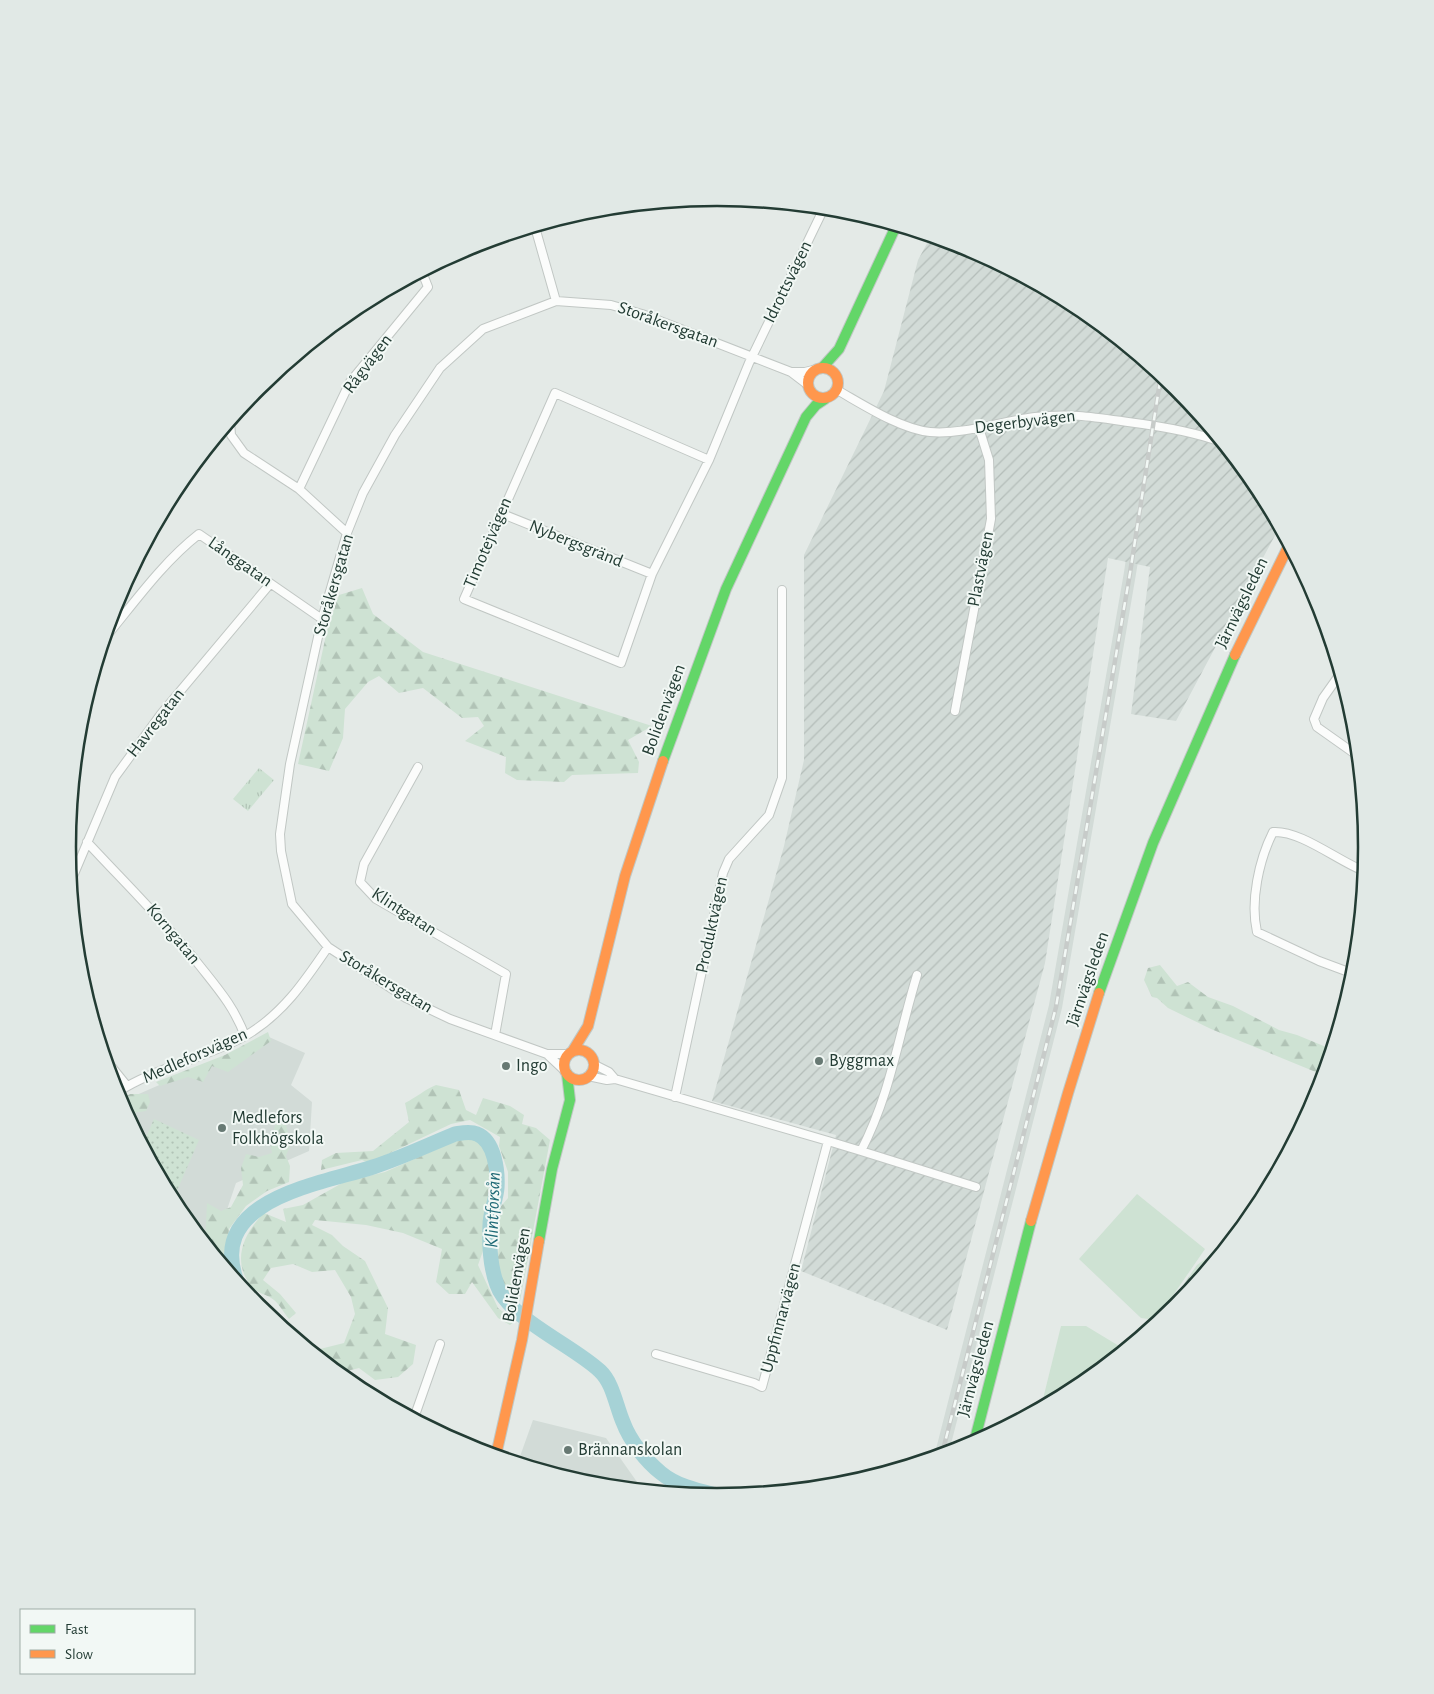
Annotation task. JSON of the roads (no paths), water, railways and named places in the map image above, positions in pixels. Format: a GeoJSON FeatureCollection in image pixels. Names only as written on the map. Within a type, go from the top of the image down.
{"type":"FeatureCollection","features":[{"type":"Feature","properties":{"kind":"main road"},"geometry":{"type":"LineString","coordinates":[[839,349],[820,369],[809,376],[808,388],[816,397],[825,398],[837,390],[836,375],[839,349],[894,231]]}},
{"type":"Feature","properties":{"kind":"main road"},"geometry":{"type":"LineString","coordinates":[[820,369],[832,371],[836,375]]}},
{"type":"Feature","properties":{"kind":"main road","name":"Bolidenvägen"},"geometry":{"type":"LineString","coordinates":[[806,417],[808,388]]}},
{"type":"Feature","properties":{"kind":"main road","name":"Bolidenvägen"},"geometry":{"type":"LineString","coordinates":[[570,1100],[565,1060],[588,1026],[625,876],[666,750],[726,589],[806,417],[825,398]]}},
{"type":"Feature","properties":{"kind":"main road","name":"Järnvägsleden"},"geometry":{"type":"LineString","coordinates":[[977,1432],[1039,1191],[1085,1037],[1135,890],[1186,762],[1286,552]]}},
{"type":"Feature","properties":{"kind":"main road","name":"Bolidenvägen"},"geometry":{"type":"LineString","coordinates":[[497,1449],[522,1340],[552,1169],[570,1100],[592,1071],[588,1026]]}},
{"type":"Feature","properties":{"kind":"main road"},"geometry":{"type":"LineString","coordinates":[[570,1053],[580,1050],[592,1059]]}},
{"type":"Feature","properties":{"kind":"main road"},"geometry":{"type":"LineString","coordinates":[[566,1072],[576,1080],[587,1077]]}},
{"type":"Feature","properties":{"kind":"street","name":"Idrottsvägen"},"geometry":{"type":"LineString","coordinates":[[752,356],[820,215]]}},
{"type":"Feature","properties":{"kind":"street"},"geometry":{"type":"LineString","coordinates":[[537,232],[556,301]]}},
{"type":"Feature","properties":{"kind":"street","name":"Rågvägen"},"geometry":{"type":"LineString","coordinates":[[298,489],[350,382],[428,287],[424,277]]}},
{"type":"Feature","properties":{"kind":"street","name":"Storåkersgatan"},"geometry":{"type":"LineString","coordinates":[[566,1072],[546,1054],[450,1019],[406,998],[328,947],[292,904],[281,850],[280,834],[290,764],[322,619],[347,533],[363,493],[390,444],[440,368],[483,329],[556,301],[611,305],[642,314],[791,372],[808,388]]}},
{"type":"Feature","properties":{"kind":"street","name":"Timotejvägen"},"geometry":{"type":"LineString","coordinates":[[709,460],[555,393],[500,513],[464,599],[621,663],[652,574],[709,460],[752,356]]}},
{"type":"Feature","properties":{"kind":"street","name":"Storåkersgatan"},"geometry":{"type":"LineString","coordinates":[[791,372],[820,369]]}},
{"type":"Feature","properties":{"kind":"street","name":"Degerbyvägen"},"geometry":{"type":"LineString","coordinates":[[837,390],[885,416],[914,428],[930,432],[978,428],[1022,419],[1064,414],[1102,416],[1153,424],[1211,439]]}},
{"type":"Feature","properties":{"kind":"street","name":"Plastvägen"},"geometry":{"type":"LineString","coordinates":[[954,711],[991,519],[992,496],[989,460],[978,428]]}},
{"type":"Feature","properties":{"kind":"street"},"geometry":{"type":"LineString","coordinates":[[231,430],[232,435],[244,453],[298,489],[347,533]]}},
{"type":"Feature","properties":{"kind":"street","name":"Nybergsgränd"},"geometry":{"type":"LineString","coordinates":[[500,513],[652,574]]}},
{"type":"Feature","properties":{"kind":"street","name":"Långgatan"},"geometry":{"type":"LineString","coordinates":[[116,624],[163,568],[199,534],[322,619]]}},
{"type":"Feature","properties":{"kind":"street","name":"Havregatan"},"geometry":{"type":"LineString","coordinates":[[77,867],[115,778],[134,750],[161,714],[270,584]]}},
{"type":"Feature","properties":{"kind":"street","name":"Produktvägen"},"geometry":{"type":"LineString","coordinates":[[675,1097],[723,873],[729,859],[769,815],[782,778],[782,590]]}},
{"type":"Feature","properties":{"kind":"street"},"geometry":{"type":"LineString","coordinates":[[1336,680],[1323,698],[1314,719],[1317,727],[1350,750]]}},
{"type":"Feature","properties":{"kind":"street","name":"Klintgatan"},"geometry":{"type":"LineString","coordinates":[[418,767],[364,864],[360,882],[376,899],[506,974],[495,1035]]}},
{"type":"Feature","properties":{"kind":"street"},"geometry":{"type":"LineString","coordinates":[[1345,971],[1319,961],[1257,932],[1255,908],[1264,850],[1273,832],[1283,832],[1298,838],[1357,868]]}},
{"type":"Feature","properties":{"kind":"street","name":"Korngatan"},"geometry":{"type":"LineString","coordinates":[[87,842],[146,902],[190,954],[236,1013],[245,1036]]}},
{"type":"Feature","properties":{"kind":"street","name":"Medleforsvägen"},"geometry":{"type":"LineString","coordinates":[[124,1088],[245,1036],[282,1008],[301,986],[328,947]]}},
{"type":"Feature","properties":{"kind":"street"},"geometry":{"type":"LineString","coordinates":[[861,1152],[877,1120],[890,1081],[916,975]]}},
{"type":"Feature","properties":{"kind":"street","name":"Storåkersgatan"},"geometry":{"type":"LineString","coordinates":[[546,1054],[570,1053]]}},
{"type":"Feature","properties":{"kind":"street"},"geometry":{"type":"LineString","coordinates":[[592,1059],[615,1079]]}},
{"type":"Feature","properties":{"kind":"street"},"geometry":{"type":"LineString","coordinates":[[119,1076],[127,1086]]}},
{"type":"Feature","properties":{"kind":"street"},"geometry":{"type":"LineString","coordinates":[[587,1077],[606,1080],[615,1079],[828,1141],[976,1187]]}},
{"type":"Feature","properties":{"kind":"street","name":"Uppfinnarvägen"},"geometry":{"type":"LineString","coordinates":[[656,1354],[762,1387],[828,1141]]}},
{"type":"Feature","properties":{"kind":"street"},"geometry":{"type":"LineString","coordinates":[[416,1412],[440,1344]]}},
{"type":"Feature","properties":{"kind":"waterway","name":"Klintforsån"},"geometry":{"type":"LineString","coordinates":[[234,1268],[232,1252],[238,1230],[253,1213],[274,1199],[326,1180],[404,1156],[455,1134],[469,1132],[477,1134],[488,1143],[496,1166],[497,1188],[490,1220],[490,1248],[495,1278],[504,1297],[514,1309],[528,1320],[589,1361],[600,1371],[611,1388],[626,1429],[644,1457],[668,1478],[687,1487]]}},
{"type":"Feature","properties":{"kind":"railway"},"geometry":{"type":"LineString","coordinates":[[944,1446],[1056,1007],[1130,573],[1160,384]]}},
{"type":"Feature","properties":{"kind":"place","name":"Byggmax"},"geometry":{"type":"Point","coordinates":[819,1061]}},
{"type":"Feature","properties":{"kind":"place","name":"Ingo"},"geometry":{"type":"Point","coordinates":[506,1066]}},
{"type":"Feature","properties":{"kind":"place","name":"Medlefors Folkhögskola"},"geometry":{"type":"Point","coordinates":[222,1128]}},
{"type":"Feature","properties":{"kind":"place","name":"Brännanskolan"},"geometry":{"type":"Point","coordinates":[568,1450]}}]}
